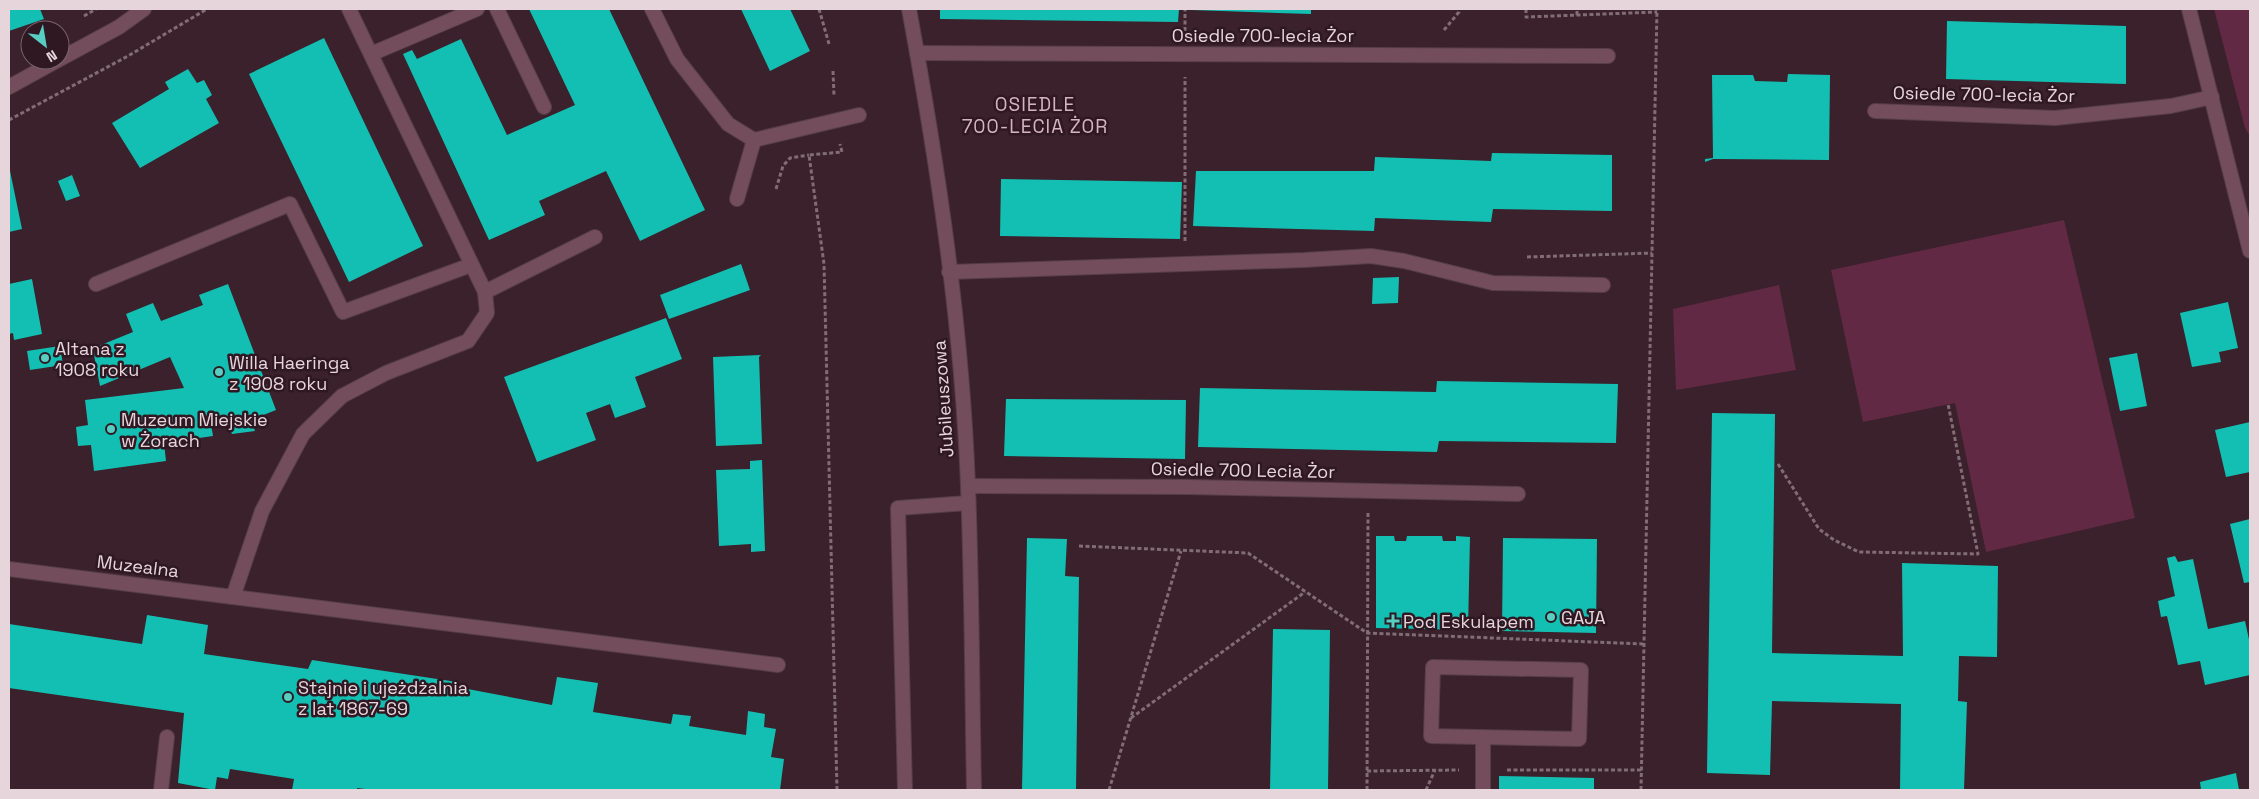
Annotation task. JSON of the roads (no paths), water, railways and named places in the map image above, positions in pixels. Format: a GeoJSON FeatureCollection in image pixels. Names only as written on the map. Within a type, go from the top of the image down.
{"type":"FeatureCollection","features":[{"type":"Feature","properties":{"kind":"street"},"geometry":{"type":"LineString","coordinates":[[70,54],[119,27],[144,9]]}},
{"type":"Feature","properties":{"kind":"street"},"geometry":{"type":"LineString","coordinates":[[234,597],[262,511],[303,434],[342,396],[386,374],[468,341],[486,313],[485,292],[349,9]]}},
{"type":"Feature","properties":{"kind":"street"},"geometry":{"type":"LineString","coordinates":[[371,54],[477,9]]}},
{"type":"Feature","properties":{"kind":"street"},"geometry":{"type":"LineString","coordinates":[[497,9],[544,107]]}},
{"type":"Feature","properties":{"kind":"street"},"geometry":{"type":"LineString","coordinates":[[652,9],[683,66],[728,124],[754,140],[859,115]]}},
{"type":"Feature","properties":{"kind":"street","name":"Jubileuszowa"},"geometry":{"type":"LineString","coordinates":[[909,9],[927,103],[959,363],[968,486],[974,790]]}},
{"type":"Feature","properties":{"kind":"street"},"geometry":{"type":"LineString","coordinates":[[2189,9],[2212,97],[2245,201],[2250,251]]}},
{"type":"Feature","properties":{"kind":"street","name":"Osiedle 700-lecia Żor"},"geometry":{"type":"LineString","coordinates":[[917,53],[1608,56]]}},
{"type":"Feature","properties":{"kind":"street"},"geometry":{"type":"LineString","coordinates":[[9,87],[40,70]]}},
{"type":"Feature","properties":{"kind":"street","name":"Osiedle 700-lecia Żor"},"geometry":{"type":"LineString","coordinates":[[1875,111],[2055,118],[2170,106],[2212,97]]}},
{"type":"Feature","properties":{"kind":"street"},"geometry":{"type":"LineString","coordinates":[[737,199],[754,140]]}},
{"type":"Feature","properties":{"kind":"street"},"geometry":{"type":"LineString","coordinates":[[96,284],[290,204],[343,312],[471,265]]}},
{"type":"Feature","properties":{"kind":"street"},"geometry":{"type":"LineString","coordinates":[[485,292],[595,237]]}},
{"type":"Feature","properties":{"kind":"street"},"geometry":{"type":"LineString","coordinates":[[949,272],[1371,256],[1404,261],[1493,283],[1603,285]]}},
{"type":"Feature","properties":{"kind":"street","name":"Osiedle 700 Lecia Żor"},"geometry":{"type":"LineString","coordinates":[[968,486],[1518,494]]}},
{"type":"Feature","properties":{"kind":"street"},"geometry":{"type":"LineString","coordinates":[[905,790],[898,508],[968,503]]}},
{"type":"Feature","properties":{"kind":"street","name":"Muzealna"},"geometry":{"type":"LineString","coordinates":[[9,569],[778,665]]}},
{"type":"Feature","properties":{"kind":"street"},"geometry":{"type":"LineString","coordinates":[[1433,667],[1581,670],[1579,740],[1483,737],[1432,736],[1433,667]]}},
{"type":"Feature","properties":{"kind":"street"},"geometry":{"type":"LineString","coordinates":[[161,790],[167,737]]}},
{"type":"Feature","properties":{"kind":"street"},"geometry":{"type":"LineString","coordinates":[[1483,737],[1483,790]]}},
{"type":"Feature","properties":{"kind":"place","name":"Altana z 1908 roku"},"geometry":{"type":"Point","coordinates":[45,358]}},
{"type":"Feature","properties":{"kind":"place","name":"Willa Haeringa z 1908 roku"},"geometry":{"type":"Point","coordinates":[219,372]}},
{"type":"Feature","properties":{"kind":"place","name":"Muzeum Miejskie w Żorach"},"geometry":{"type":"Point","coordinates":[111,429]}},
{"type":"Feature","properties":{"kind":"place","name":"GAJA"},"geometry":{"type":"Point","coordinates":[1551,617]}},
{"type":"Feature","properties":{"kind":"place","name":"Pod Eskulapem"},"geometry":{"type":"Point","coordinates":[1393,621]}},
{"type":"Feature","properties":{"kind":"place","name":"Stajnie i ujeżdżalnia z lat 1867-69"},"geometry":{"type":"Point","coordinates":[288,697]}},
{"type":"Feature","properties":{"kind":"district","name":"OSIEDLE 700-LECIA ŻOR"},"geometry":{"type":"Point","coordinates":[1035,115]}}]}
